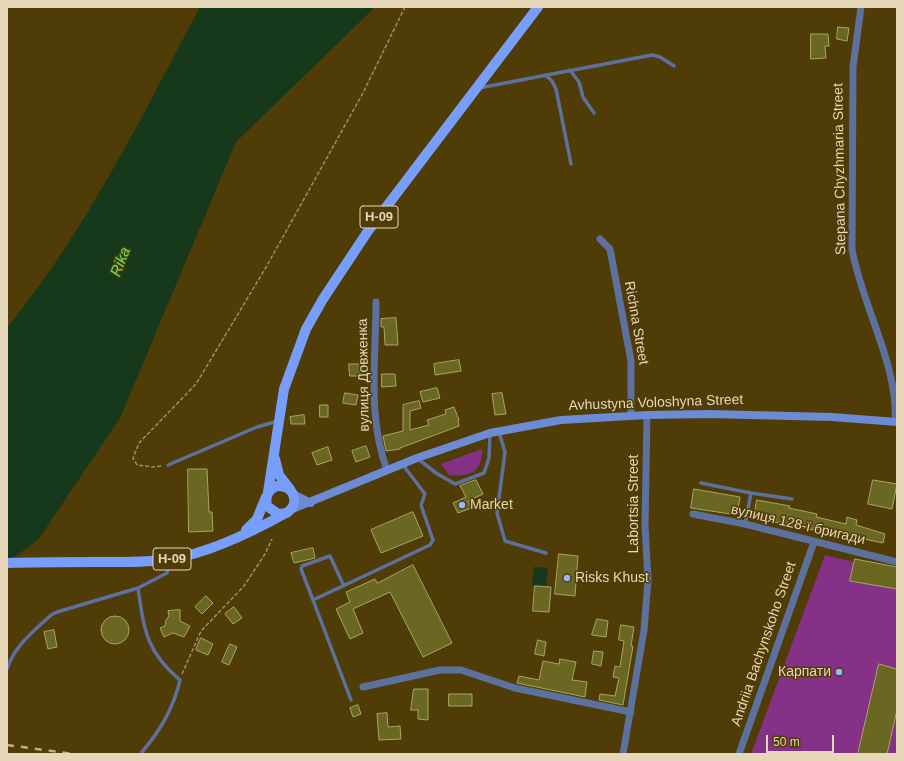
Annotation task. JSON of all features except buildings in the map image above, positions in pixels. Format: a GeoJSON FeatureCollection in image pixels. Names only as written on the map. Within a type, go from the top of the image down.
{"type":"FeatureCollection","features":[{"type":"Feature","properties":{"kind":"main road","name":"Н-09"},"geometry":{"type":"LineString","coordinates":[[244,534],[256,519],[267,495],[284,389],[306,329],[323,299],[368,231],[538,7]]}},
{"type":"Feature","properties":{"kind":"main road","name":"Avhustyna Voloshyna Street"},"geometry":{"type":"LineString","coordinates":[[7,563],[143,562],[171,559],[196,553],[244,534],[288,511],[311,503],[417,458],[490,433],[561,420],[631,415],[726,414],[832,417],[896,422]]}},
{"type":"Feature","properties":{"kind":"main road","name":"Н-09"},"geometry":{"type":"LineString","coordinates":[[274,454],[279,475],[292,492]]}},
{"type":"Feature","properties":{"kind":"main road"},"geometry":{"type":"LineString","coordinates":[[292,492],[294,503],[288,511],[282,514],[274,512],[267,506],[267,495],[277,486],[282,486],[311,503]]}},
{"type":"Feature","properties":{"kind":"street","name":"Stepana Chyzhmaria Street"},"geometry":{"type":"LineString","coordinates":[[861,7],[853,67],[852,249],[890,379],[896,408],[896,422]]}},
{"type":"Feature","properties":{"kind":"street","name":"Richna Street"},"geometry":{"type":"LineString","coordinates":[[600,239],[610,249],[631,361],[631,415]]}},
{"type":"Feature","properties":{"kind":"street","name":"вулиця Довженка"},"geometry":{"type":"LineString","coordinates":[[376,302],[375,428],[381,454],[387,470]]}},
{"type":"Feature","properties":{"kind":"street","name":"Labortsia Street"},"geometry":{"type":"LineString","coordinates":[[622,754],[631,712],[644,630],[648,580],[645,526],[647,415]]}},
{"type":"Feature","properties":{"kind":"street","name":"вулиця 128-ї бригади"},"geometry":{"type":"LineString","coordinates":[[693,514],[745,524],[897,562]]}},
{"type":"Feature","properties":{"kind":"street","name":"Andriia Bachynskoho Street"},"geometry":{"type":"LineString","coordinates":[[739,754],[814,542]]}},
{"type":"Feature","properties":{"kind":"street"},"geometry":{"type":"LineString","coordinates":[[363,687],[440,670],[461,670],[515,688],[631,712]]}},
{"type":"Feature","properties":{"kind":"lane"},"geometry":{"type":"LineString","coordinates":[[476,89],[652,55],[660,57],[674,66]]}},
{"type":"Feature","properties":{"kind":"lane"},"geometry":{"type":"LineString","coordinates":[[570,70],[579,82],[583,97],[594,113]]}},
{"type":"Feature","properties":{"kind":"lane"},"geometry":{"type":"LineString","coordinates":[[545,75],[552,81],[556,89],[571,164]]}},
{"type":"Feature","properties":{"kind":"lane"},"geometry":{"type":"LineString","coordinates":[[168,466],[257,427],[279,421]]}},
{"type":"Feature","properties":{"kind":"lane"},"geometry":{"type":"LineString","coordinates":[[499,431],[505,452],[497,514],[505,541],[546,553]]}},
{"type":"Feature","properties":{"kind":"lane"},"geometry":{"type":"LineString","coordinates":[[417,458],[436,473],[456,484],[484,473],[489,458],[490,433]]}},
{"type":"Feature","properties":{"kind":"lane"},"geometry":{"type":"LineString","coordinates":[[313,600],[424,550],[430,545],[433,540],[421,505],[424,494],[403,464]]}},
{"type":"Feature","properties":{"kind":"lane"},"geometry":{"type":"LineString","coordinates":[[701,483],[792,499]]}},
{"type":"Feature","properties":{"kind":"lane"},"geometry":{"type":"LineString","coordinates":[[745,524],[752,493]]}},
{"type":"Feature","properties":{"kind":"lane"},"geometry":{"type":"LineString","coordinates":[[344,586],[330,556],[302,566],[301,569],[351,700]]}},
{"type":"Feature","properties":{"kind":"lane"},"geometry":{"type":"LineString","coordinates":[[7,669],[13,655],[20,646],[51,615],[138,588],[166,573],[171,559]]}},
{"type":"Feature","properties":{"kind":"lane"},"geometry":{"type":"LineString","coordinates":[[138,588],[143,625],[151,647],[165,668],[180,680],[177,694],[171,709],[161,726],[142,752]]}},
{"type":"Feature","properties":{"kind":"path"},"geometry":{"type":"LineString","coordinates":[[168,466],[152,467],[137,465],[133,458],[138,443],[196,384],[265,269],[359,100],[405,7]]}},
{"type":"Feature","properties":{"kind":"path"},"geometry":{"type":"LineString","coordinates":[[180,680],[188,657],[201,631],[244,586],[265,554],[272,538]]}},
{"type":"Feature","properties":{"kind":"shaded area"},"geometry":{"type":"Polygon","coordinates":[[[482,449],[480,463],[474,471],[469,474],[449,475],[441,464],[482,449]]]}},
{"type":"Feature","properties":{"kind":"shaded area","name":"Карпати"},"geometry":{"type":"Polygon","coordinates":[[[825,555],[854,562],[851,581],[897,589],[897,754],[751,754],[825,555]]]}},
{"type":"Feature","properties":{"kind":"water","name":"Rika"},"geometry":{"type":"Polygon","coordinates":[[[200,7],[375,7],[236,142],[120,418],[38,540],[13,558],[7,569],[7,328],[36,291],[87,213],[134,131],[200,7]]]}},
{"type":"Feature","properties":{"kind":"water"},"geometry":{"type":"Polygon","coordinates":[[[534,567],[548,568],[546,586],[532,585],[534,567]]]}},
{"type":"Feature","properties":{"kind":"railway"},"geometry":{"type":"LineString","coordinates":[[7,745],[74,754]]}},
{"type":"Feature","properties":{"kind":"place","name":"Market"},"geometry":{"type":"Point","coordinates":[462,505]}},
{"type":"Feature","properties":{"kind":"place","name":"Risks Khust"},"geometry":{"type":"Point","coordinates":[567,578]}},
{"type":"Feature","properties":{"kind":"place","name":"Карпати"},"geometry":{"type":"Point","coordinates":[839,672]}}]}
